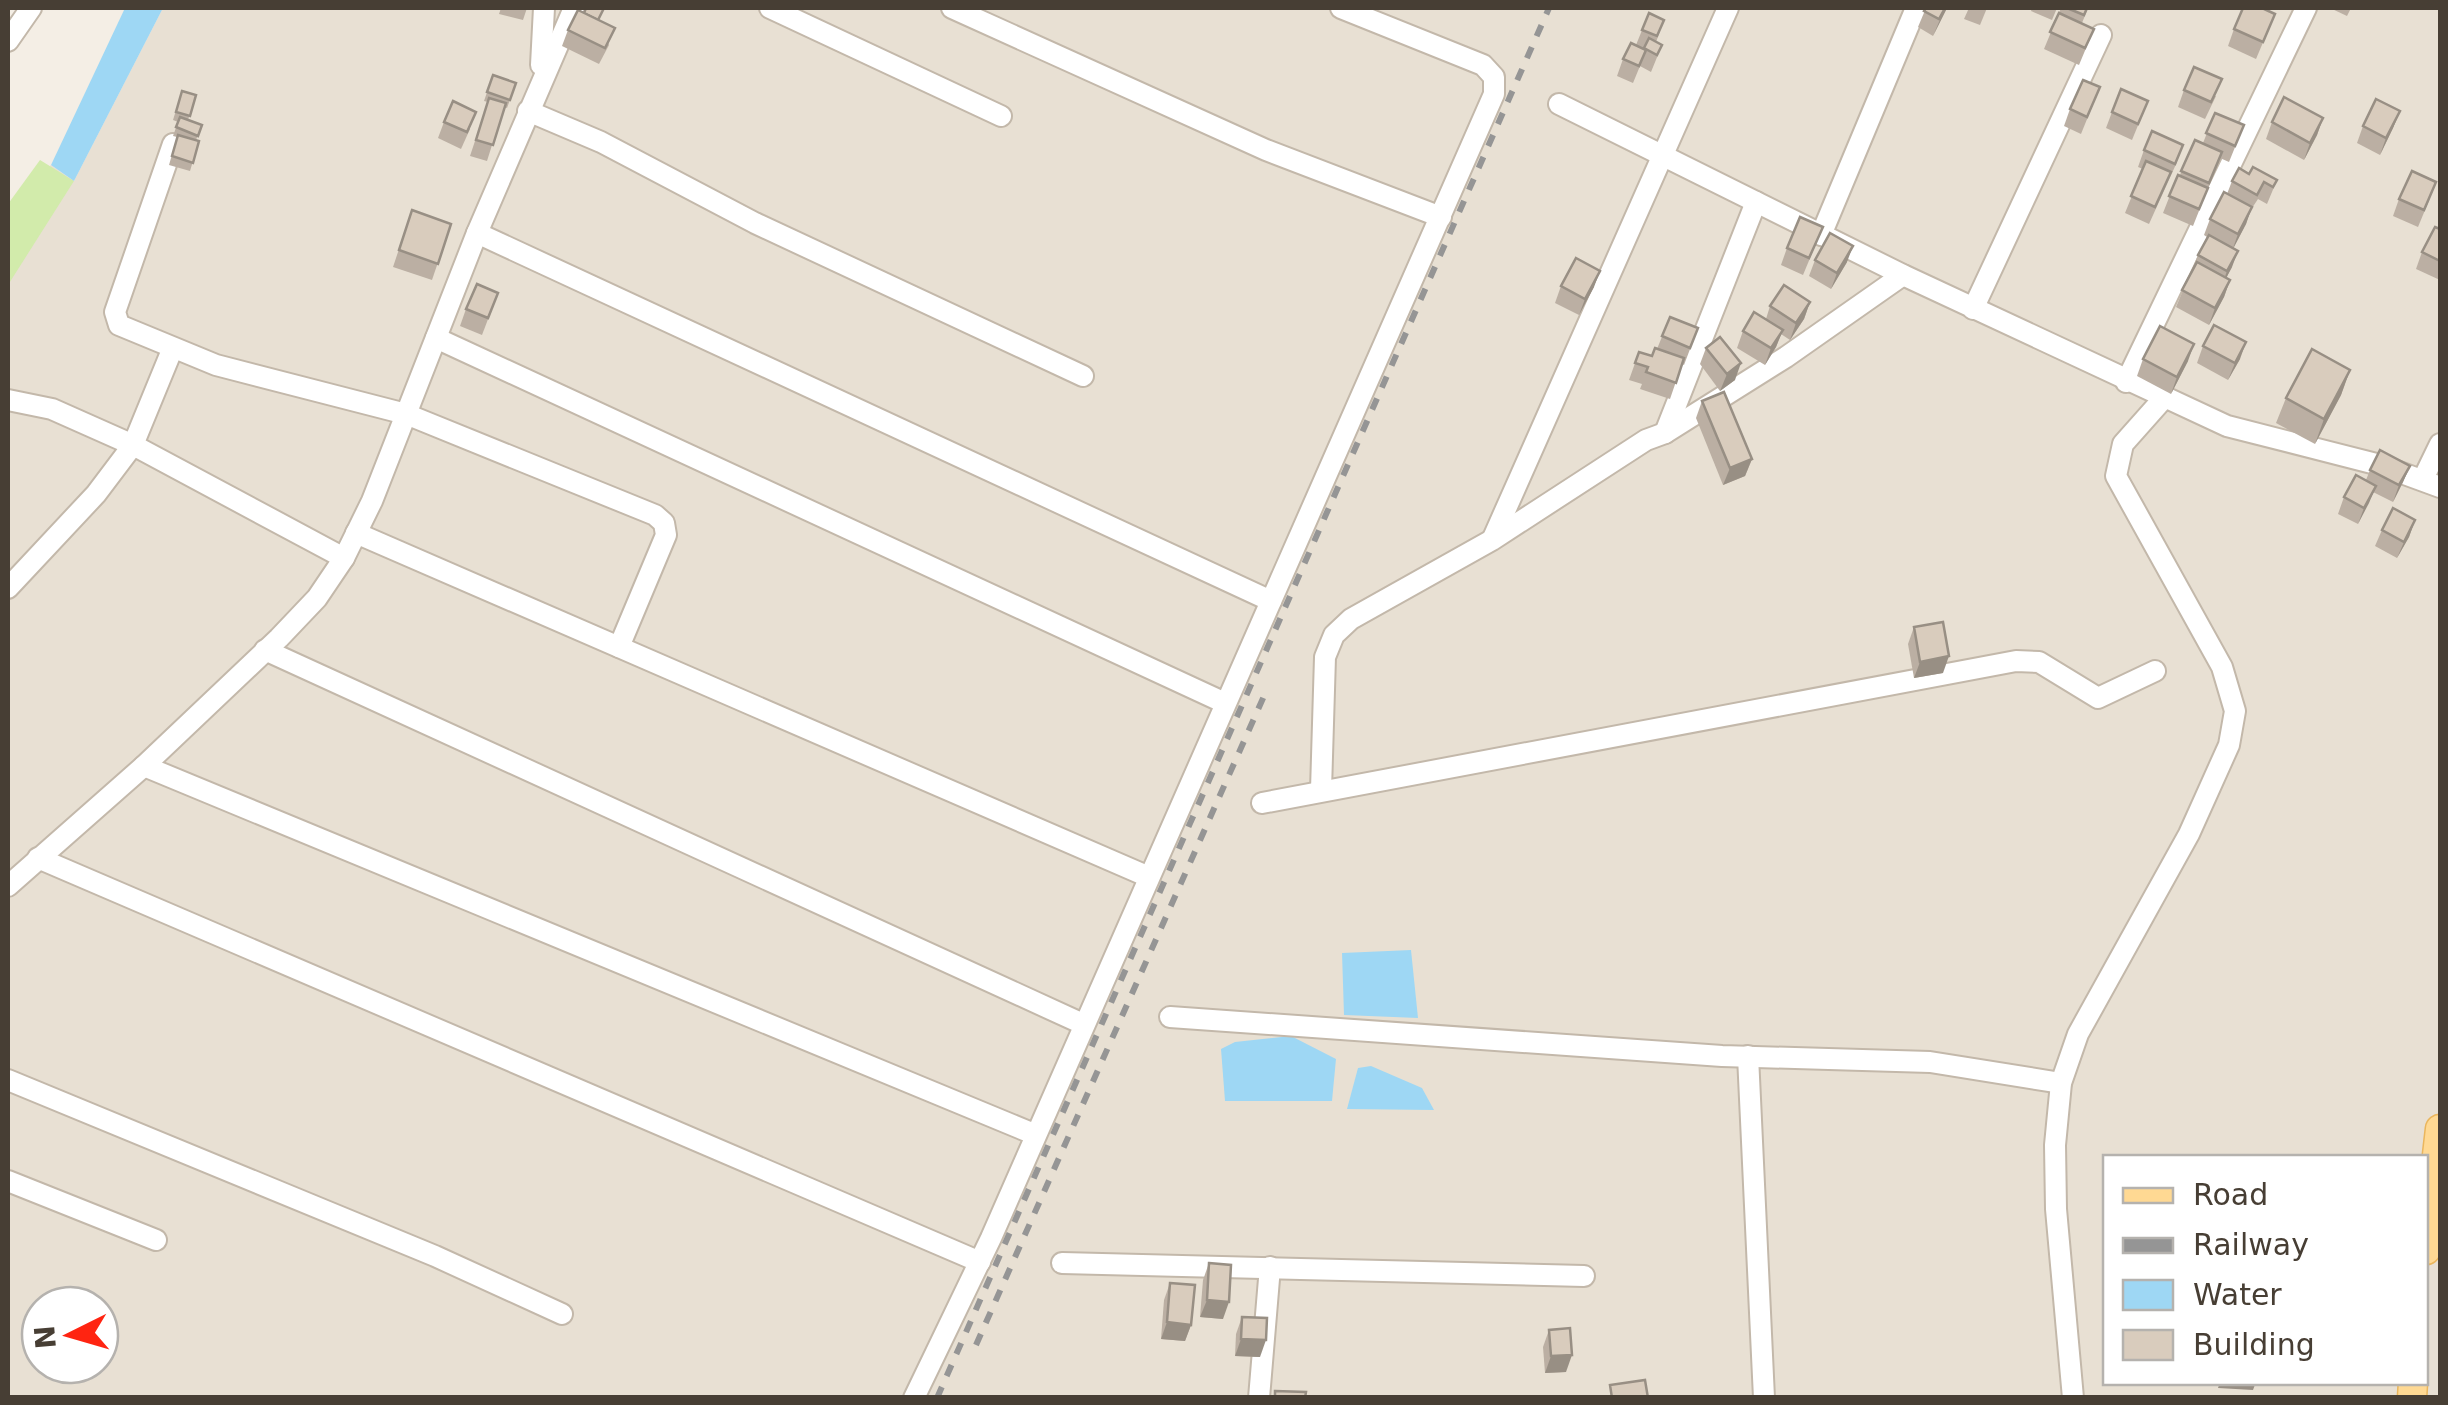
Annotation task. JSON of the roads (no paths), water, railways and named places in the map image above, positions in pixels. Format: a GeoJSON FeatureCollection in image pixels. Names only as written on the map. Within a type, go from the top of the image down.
{"type":"FeatureCollection","features":[{"type":"Feature","properties":{"kind":"main road"},"geometry":{"type":"LineString","coordinates":[[2428,1241],[2434,1215],[2440,1129]]}},
{"type":"Feature","properties":{"kind":"street"},"geometry":{"type":"LineString","coordinates":[[8,41],[31,8]]}},
{"type":"Feature","properties":{"kind":"street"},"geometry":{"type":"LineString","coordinates":[[541,79],[544,8]]}},
{"type":"Feature","properties":{"kind":"street"},"geometry":{"type":"LineString","coordinates":[[8,886],[144,766],[265,650],[316,598],[344,558],[541,79],[574,8]]}},
{"type":"Feature","properties":{"kind":"street"},"geometry":{"type":"LineString","coordinates":[[770,8],[1001,116]]}},
{"type":"Feature","properties":{"kind":"street"},"geometry":{"type":"LineString","coordinates":[[952,8],[1266,150],[1440,217]]}},
{"type":"Feature","properties":{"kind":"street"},"geometry":{"type":"LineString","coordinates":[[914,1398],[980,1262],[1494,94],[1494,76],[1483,65],[1345,8]]}},
{"type":"Feature","properties":{"kind":"street"},"geometry":{"type":"LineString","coordinates":[[1492,540],[1728,8]]}},
{"type":"Feature","properties":{"kind":"street"},"geometry":{"type":"LineString","coordinates":[[1821,235],[1916,8]]}},
{"type":"Feature","properties":{"kind":"street"},"geometry":{"type":"LineString","coordinates":[[2126,382],[2306,8]]}},
{"type":"Feature","properties":{"kind":"street"},"geometry":{"type":"LineString","coordinates":[[1973,308],[2101,35]]}},
{"type":"Feature","properties":{"kind":"street"},"geometry":{"type":"LineString","coordinates":[[1559,104],[1903,275],[2226,426],[2432,483],[2440,444]]}},
{"type":"Feature","properties":{"kind":"street"},"geometry":{"type":"LineString","coordinates":[[528,111],[601,142],[755,223],[1083,376]]}},
{"type":"Feature","properties":{"kind":"street"},"geometry":{"type":"LineString","coordinates":[[173,144],[116,312],[119,325],[172,350],[406,414],[655,515],[664,523],[662,547],[619,647]]}},
{"type":"Feature","properties":{"kind":"street"},"geometry":{"type":"LineString","coordinates":[[1665,433],[1756,202]]}},
{"type":"Feature","properties":{"kind":"street"},"geometry":{"type":"LineString","coordinates":[[477,233],[1271,601]]}},
{"type":"Feature","properties":{"kind":"street"},"geometry":{"type":"LineString","coordinates":[[1321,790],[1326,658],[1334,635],[1351,619],[1492,540],[1646,440],[1665,433],[1786,357],[1903,275]]}},
{"type":"Feature","properties":{"kind":"street"},"geometry":{"type":"LineString","coordinates":[[436,338],[1226,703]]}},
{"type":"Feature","properties":{"kind":"street"},"geometry":{"type":"LineString","coordinates":[[8,588],[96,494],[133,444],[172,350]]}},
{"type":"Feature","properties":{"kind":"street"},"geometry":{"type":"LineString","coordinates":[[2073,1398],[2056,1209],[2054,1145],[2061,1083],[2078,1034],[2190,834],[2229,744],[2235,712],[2222,667],[2116,476],[2123,444],[2163,398]]}},
{"type":"Feature","properties":{"kind":"street"},"geometry":{"type":"LineString","coordinates":[[8,400],[52,409],[133,444],[344,558]]}},
{"type":"Feature","properties":{"kind":"street"},"geometry":{"type":"LineString","coordinates":[[356,533],[1148,877]]}},
{"type":"Feature","properties":{"kind":"street"},"geometry":{"type":"LineString","coordinates":[[265,650],[1083,1024]]}},
{"type":"Feature","properties":{"kind":"street"},"geometry":{"type":"LineString","coordinates":[[1262,803],[2016,661],[2039,662],[2098,698],[2155,671]]}},
{"type":"Feature","properties":{"kind":"street"},"geometry":{"type":"LineString","coordinates":[[144,766],[1034,1134]]}},
{"type":"Feature","properties":{"kind":"street"},"geometry":{"type":"LineString","coordinates":[[38,858],[980,1262]]}},
{"type":"Feature","properties":{"kind":"street"},"geometry":{"type":"LineString","coordinates":[[1170,1017],[1748,1056],[1930,1062],[2061,1083]]}},
{"type":"Feature","properties":{"kind":"street"},"geometry":{"type":"LineString","coordinates":[[1748,1056],[1764,1398]]}},
{"type":"Feature","properties":{"kind":"street"},"geometry":{"type":"LineString","coordinates":[[8,1080],[436,1256],[562,1314]]}},
{"type":"Feature","properties":{"kind":"street"},"geometry":{"type":"LineString","coordinates":[[8,1181],[156,1240]]}},
{"type":"Feature","properties":{"kind":"street"},"geometry":{"type":"LineString","coordinates":[[1062,1262],[1584,1276]]}},
{"type":"Feature","properties":{"kind":"street"},"geometry":{"type":"LineString","coordinates":[[1259,1398],[1270,1267]]}},
{"type":"Feature","properties":{"kind":"water"},"geometry":{"type":"Polygon","coordinates":[[[125,8],[163,8],[74,181],[51,165],[125,8]]]}},
{"type":"Feature","properties":{"kind":"water"},"geometry":{"type":"Polygon","coordinates":[[[1411,950],[1418,1018],[1344,1015],[1342,953],[1411,950]]]}},
{"type":"Feature","properties":{"kind":"water"},"geometry":{"type":"Polygon","coordinates":[[[1291,1036],[1336,1059],[1332,1101],[1225,1101],[1221,1049],[1235,1042],[1291,1036]]]}},
{"type":"Feature","properties":{"kind":"water"},"geometry":{"type":"Polygon","coordinates":[[[1371,1066],[1422,1088],[1434,1110],[1347,1109],[1358,1068],[1371,1066]]]}},
{"type":"Feature","properties":{"kind":"railway"},"geometry":{"type":"LineString","coordinates":[[937,1398],[1549,8]]}},
{"type":"Feature","properties":{"kind":"railway"},"geometry":{"type":"LineString","coordinates":[[976,1345],[1268,687]]}}]}
